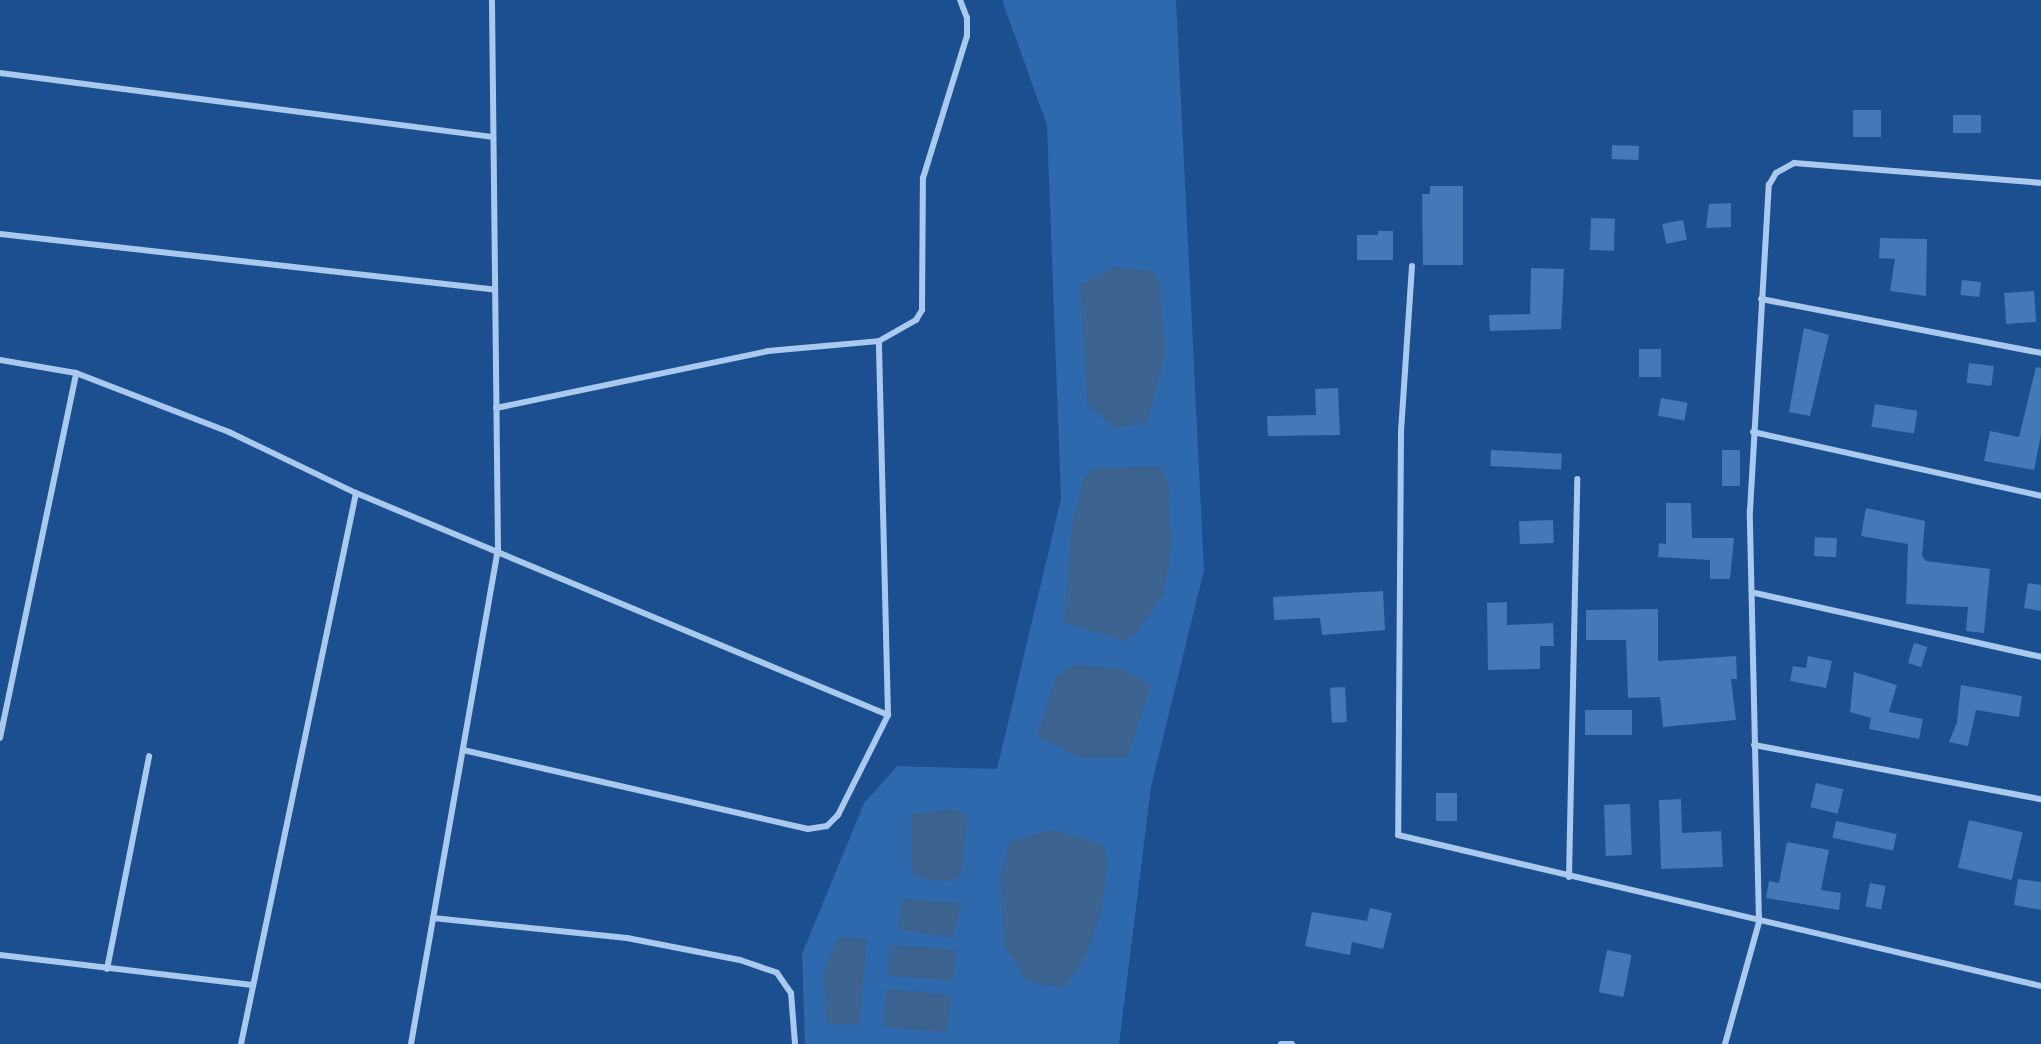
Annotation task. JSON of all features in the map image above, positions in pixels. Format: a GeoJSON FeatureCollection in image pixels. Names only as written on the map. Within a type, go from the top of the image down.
{"type":"FeatureCollection","features":[{"type":"Feature","properties":{"kind":"street"},"geometry":{"type":"LineString","coordinates":[[411,1044],[498,549],[492,0]]}},
{"type":"Feature","properties":{"kind":"street"},"geometry":{"type":"LineString","coordinates":[[496,408],[768,351],[879,341],[916,320],[922,310],[923,178],[967,36],[968,18],[960,0]]}},
{"type":"Feature","properties":{"kind":"street"},"geometry":{"type":"LineString","coordinates":[[0,73],[492,137]]}},
{"type":"Feature","properties":{"kind":"street"},"geometry":{"type":"LineString","coordinates":[[1725,1044],[1759,922],[1754,745],[1755,593],[1750,511],[1769,185],[1776,173],[1794,163],[2041,183]]}},
{"type":"Feature","properties":{"kind":"street"},"geometry":{"type":"LineString","coordinates":[[0,234],[494,289]]}},
{"type":"Feature","properties":{"kind":"street"},"geometry":{"type":"LineString","coordinates":[[1412,266],[1401,434],[1398,835],[1759,922],[2041,986]]}},
{"type":"Feature","properties":{"kind":"street"},"geometry":{"type":"LineString","coordinates":[[1761,299],[2041,353]]}},
{"type":"Feature","properties":{"kind":"street"},"geometry":{"type":"LineString","coordinates":[[464,750],[808,830],[827,826],[838,815],[888,715],[879,341]]}},
{"type":"Feature","properties":{"kind":"street"},"geometry":{"type":"LineString","coordinates":[[0,360],[76,373],[229,432],[356,493],[498,549],[888,715]]}},
{"type":"Feature","properties":{"kind":"street"},"geometry":{"type":"LineString","coordinates":[[0,738],[76,373]]}},
{"type":"Feature","properties":{"kind":"street"},"geometry":{"type":"LineString","coordinates":[[1753,432],[2041,496]]}},
{"type":"Feature","properties":{"kind":"street"},"geometry":{"type":"LineString","coordinates":[[1569,877],[1578,479]]}},
{"type":"Feature","properties":{"kind":"street"},"geometry":{"type":"LineString","coordinates":[[241,1044],[356,493]]}},
{"type":"Feature","properties":{"kind":"street"},"geometry":{"type":"LineString","coordinates":[[1755,593],[2041,657]]}},
{"type":"Feature","properties":{"kind":"street"},"geometry":{"type":"LineString","coordinates":[[1754,745],[2041,799]]}},
{"type":"Feature","properties":{"kind":"street"},"geometry":{"type":"LineString","coordinates":[[107,969],[149,756]]}},
{"type":"Feature","properties":{"kind":"street"},"geometry":{"type":"LineString","coordinates":[[433,918],[627,938],[749,963],[777,973],[791,993],[795,1044]]}},
{"type":"Feature","properties":{"kind":"street"},"geometry":{"type":"LineString","coordinates":[[0,955],[252,985]]}},
{"type":"Feature","properties":{"kind":"street"},"geometry":{"type":"LineString","coordinates":[[1281,1044],[1292,1044]]}},
{"type":"Feature","properties":{"kind":"shaded area"},"geometry":{"type":"Polygon","coordinates":[[[1002,0],[1176,0],[1204,570],[1151,787],[1119,1044],[805,1044],[802,954],[864,803],[897,766],[997,769],[1061,499],[1047,125],[1002,0]]]}},
{"type":"Feature","properties":{"kind":"shaded area"},"geometry":{"type":"Polygon","coordinates":[[[1114,267],[1152,271],[1160,282],[1165,355],[1147,423],[1115,428],[1087,404],[1080,285],[1114,267]]]}},
{"type":"Feature","properties":{"kind":"shaded area"},"geometry":{"type":"Polygon","coordinates":[[[1160,466],[1168,483],[1172,547],[1163,594],[1136,634],[1125,641],[1064,623],[1071,530],[1083,479],[1092,469],[1160,466]]]}},
{"type":"Feature","properties":{"kind":"shaded area"},"geometry":{"type":"Polygon","coordinates":[[[1072,665],[1122,669],[1151,685],[1127,758],[1078,757],[1037,736],[1056,677],[1072,665]]]}},
{"type":"Feature","properties":{"kind":"shaded area"},"geometry":{"type":"Polygon","coordinates":[[[953,809],[967,816],[962,873],[954,881],[922,879],[911,873],[911,814],[953,809]]]}},
{"type":"Feature","properties":{"kind":"shaded area"},"geometry":{"type":"Polygon","coordinates":[[[1054,830],[1104,845],[1108,863],[1101,909],[1085,959],[1064,988],[1026,981],[1004,946],[1000,876],[1010,841],[1054,830]]]}},
{"type":"Feature","properties":{"kind":"shaded area"},"geometry":{"type":"Polygon","coordinates":[[[902,899],[962,903],[952,938],[898,929],[902,899]]]}},
{"type":"Feature","properties":{"kind":"shaded area"},"geometry":{"type":"Polygon","coordinates":[[[839,937],[867,939],[859,1025],[827,1023],[823,970],[839,937]]]}},
{"type":"Feature","properties":{"kind":"shaded area"},"geometry":{"type":"Polygon","coordinates":[[[890,945],[956,950],[954,981],[888,976],[890,945]]]}},
{"type":"Feature","properties":{"kind":"shaded area"},"geometry":{"type":"Polygon","coordinates":[[[886,989],[951,995],[947,1033],[883,1027],[886,989]]]}},
{"type":"Feature","properties":{"kind":"building"},"geometry":{"type":"Polygon","coordinates":[[[1853,110],[1881,110],[1881,137],[1853,137],[1853,110]]]}},
{"type":"Feature","properties":{"kind":"building"},"geometry":{"type":"Polygon","coordinates":[[[1953,115],[1981,115],[1981,133],[1953,133],[1953,115]]]}},
{"type":"Feature","properties":{"kind":"building"},"geometry":{"type":"Polygon","coordinates":[[[1612,145],[1639,146],[1638,160],[1612,159],[1612,145]]]}},
{"type":"Feature","properties":{"kind":"building"},"geometry":{"type":"Polygon","coordinates":[[[1430,186],[1463,186],[1463,265],[1423,265],[1422,194],[1430,194],[1430,186]]]}},
{"type":"Feature","properties":{"kind":"building"},"geometry":{"type":"Polygon","coordinates":[[[1731,203],[1731,227],[1706,228],[1709,204],[1731,203]]]}},
{"type":"Feature","properties":{"kind":"building"},"geometry":{"type":"Polygon","coordinates":[[[1591,218],[1615,219],[1614,251],[1590,250],[1591,218]]]}},
{"type":"Feature","properties":{"kind":"building"},"geometry":{"type":"Polygon","coordinates":[[[1683,220],[1687,240],[1666,244],[1662,224],[1683,220]]]}},
{"type":"Feature","properties":{"kind":"building"},"geometry":{"type":"Polygon","coordinates":[[[1378,231],[1393,231],[1393,260],[1357,260],[1357,235],[1378,235],[1378,231]]]}},
{"type":"Feature","properties":{"kind":"building"},"geometry":{"type":"Polygon","coordinates":[[[1880,238],[1927,239],[1926,296],[1890,291],[1895,259],[1879,258],[1880,238]]]}},
{"type":"Feature","properties":{"kind":"building"},"geometry":{"type":"Polygon","coordinates":[[[1531,268],[1564,269],[1561,329],[1490,331],[1489,315],[1530,314],[1531,268]]]}},
{"type":"Feature","properties":{"kind":"building"},"geometry":{"type":"Polygon","coordinates":[[[1962,280],[1981,282],[1979,297],[1960,295],[1962,280]]]}},
{"type":"Feature","properties":{"kind":"building"},"geometry":{"type":"Polygon","coordinates":[[[2034,291],[2036,322],[2006,324],[2004,293],[2034,291]]]}},
{"type":"Feature","properties":{"kind":"building"},"geometry":{"type":"Polygon","coordinates":[[[1804,328],[1829,335],[1810,416],[1789,412],[1804,328]]]}},
{"type":"Feature","properties":{"kind":"building"},"geometry":{"type":"Polygon","coordinates":[[[1639,349],[1661,349],[1661,377],[1639,377],[1639,349]]]}},
{"type":"Feature","properties":{"kind":"building"},"geometry":{"type":"Polygon","coordinates":[[[1969,363],[1994,366],[1991,386],[1967,383],[1969,363]]]}},
{"type":"Feature","properties":{"kind":"building"},"geometry":{"type":"Polygon","coordinates":[[[2036,367],[2041,368],[2041,435],[2034,470],[1984,461],[1990,431],[2019,437],[2036,367]]]}},
{"type":"Feature","properties":{"kind":"building"},"geometry":{"type":"Polygon","coordinates":[[[1338,388],[1340,435],[1268,436],[1267,416],[1316,415],[1315,389],[1338,388]]]}},
{"type":"Feature","properties":{"kind":"building"},"geometry":{"type":"Polygon","coordinates":[[[1661,398],[1688,403],[1684,420],[1658,416],[1661,398]]]}},
{"type":"Feature","properties":{"kind":"building"},"geometry":{"type":"Polygon","coordinates":[[[1875,404],[1917,411],[1914,433],[1871,427],[1875,404]]]}},
{"type":"Feature","properties":{"kind":"building"},"geometry":{"type":"Polygon","coordinates":[[[1491,450],[1562,454],[1561,470],[1490,466],[1491,450]]]}},
{"type":"Feature","properties":{"kind":"building"},"geometry":{"type":"Polygon","coordinates":[[[1722,450],[1740,450],[1740,486],[1722,486],[1722,450]]]}},
{"type":"Feature","properties":{"kind":"building"},"geometry":{"type":"Polygon","coordinates":[[[1666,503],[1691,503],[1692,538],[1734,538],[1730,579],[1710,579],[1710,560],[1658,557],[1659,543],[1666,544],[1666,503]]]}},
{"type":"Feature","properties":{"kind":"building"},"geometry":{"type":"Polygon","coordinates":[[[1866,508],[1925,521],[1922,556],[1926,561],[1990,569],[1984,633],[1966,631],[1968,607],[1906,604],[1908,544],[1861,536],[1866,508]]]}},
{"type":"Feature","properties":{"kind":"building"},"geometry":{"type":"Polygon","coordinates":[[[1553,520],[1554,543],[1520,544],[1519,521],[1553,520]]]}},
{"type":"Feature","properties":{"kind":"building"},"geometry":{"type":"Polygon","coordinates":[[[1815,537],[1837,538],[1836,557],[1814,556],[1815,537]]]}},
{"type":"Feature","properties":{"kind":"building"},"geometry":{"type":"Polygon","coordinates":[[[2028,583],[2041,585],[2041,611],[2024,608],[2028,583]]]}},
{"type":"Feature","properties":{"kind":"building"},"geometry":{"type":"Polygon","coordinates":[[[1383,591],[1385,630],[1322,635],[1320,618],[1274,620],[1273,597],[1383,591]]]}},
{"type":"Feature","properties":{"kind":"building"},"geometry":{"type":"Polygon","coordinates":[[[1507,602],[1507,625],[1553,623],[1554,646],[1540,646],[1540,669],[1488,670],[1487,603],[1507,602]]]}},
{"type":"Feature","properties":{"kind":"building"},"geometry":{"type":"Polygon","coordinates":[[[1658,609],[1658,661],[1736,656],[1737,679],[1731,679],[1736,720],[1663,727],[1660,697],[1628,698],[1626,640],[1586,640],[1586,610],[1658,609]]]}},
{"type":"Feature","properties":{"kind":"building"},"geometry":{"type":"Polygon","coordinates":[[[1914,643],[1927,647],[1921,667],[1908,663],[1914,643]]]}},
{"type":"Feature","properties":{"kind":"building"},"geometry":{"type":"Polygon","coordinates":[[[1808,656],[1832,661],[1826,688],[1790,681],[1793,666],[1806,668],[1808,656]]]}},
{"type":"Feature","properties":{"kind":"building"},"geometry":{"type":"Polygon","coordinates":[[[1854,672],[1897,685],[1889,712],[1923,719],[1919,739],[1869,729],[1871,718],[1850,712],[1854,672]]]}},
{"type":"Feature","properties":{"kind":"building"},"geometry":{"type":"Polygon","coordinates":[[[1961,685],[2022,696],[2019,717],[1976,710],[1968,746],[1949,742],[1957,722],[1961,685]]]}},
{"type":"Feature","properties":{"kind":"building"},"geometry":{"type":"Polygon","coordinates":[[[1345,687],[1347,722],[1332,723],[1330,688],[1345,687]]]}},
{"type":"Feature","properties":{"kind":"building"},"geometry":{"type":"Polygon","coordinates":[[[1585,710],[1632,710],[1632,735],[1585,735],[1585,710]]]}},
{"type":"Feature","properties":{"kind":"building"},"geometry":{"type":"Polygon","coordinates":[[[1816,783],[1843,789],[1838,814],[1810,807],[1816,783]]]}},
{"type":"Feature","properties":{"kind":"building"},"geometry":{"type":"Polygon","coordinates":[[[1436,793],[1457,793],[1457,821],[1436,821],[1436,793]]]}},
{"type":"Feature","properties":{"kind":"building"},"geometry":{"type":"Polygon","coordinates":[[[1681,799],[1682,833],[1721,831],[1723,867],[1661,869],[1659,800],[1681,799]]]}},
{"type":"Feature","properties":{"kind":"building"},"geometry":{"type":"Polygon","coordinates":[[[1630,804],[1632,855],[1606,856],[1604,805],[1630,804]]]}},
{"type":"Feature","properties":{"kind":"building"},"geometry":{"type":"Polygon","coordinates":[[[1969,820],[2023,832],[2012,880],[1958,868],[1969,820]]]}},
{"type":"Feature","properties":{"kind":"building"},"geometry":{"type":"Polygon","coordinates":[[[1836,821],[1897,834],[1893,851],[1832,838],[1836,821]]]}},
{"type":"Feature","properties":{"kind":"building"},"geometry":{"type":"Polygon","coordinates":[[[1787,842],[1829,850],[1821,890],[1841,893],[1839,910],[1766,898],[1769,881],[1779,883],[1787,842]]]}},
{"type":"Feature","properties":{"kind":"building"},"geometry":{"type":"Polygon","coordinates":[[[2018,879],[2041,882],[2041,910],[2014,905],[2018,879]]]}},
{"type":"Feature","properties":{"kind":"building"},"geometry":{"type":"Polygon","coordinates":[[[1870,883],[1886,886],[1881,910],[1865,907],[1870,883]]]}},
{"type":"Feature","properties":{"kind":"building"},"geometry":{"type":"Polygon","coordinates":[[[1370,908],[1392,913],[1383,949],[1352,942],[1350,955],[1305,946],[1312,912],[1367,921],[1370,908]]]}},
{"type":"Feature","properties":{"kind":"building"},"geometry":{"type":"Polygon","coordinates":[[[1607,950],[1632,955],[1623,997],[1599,992],[1607,950]]]}}]}
